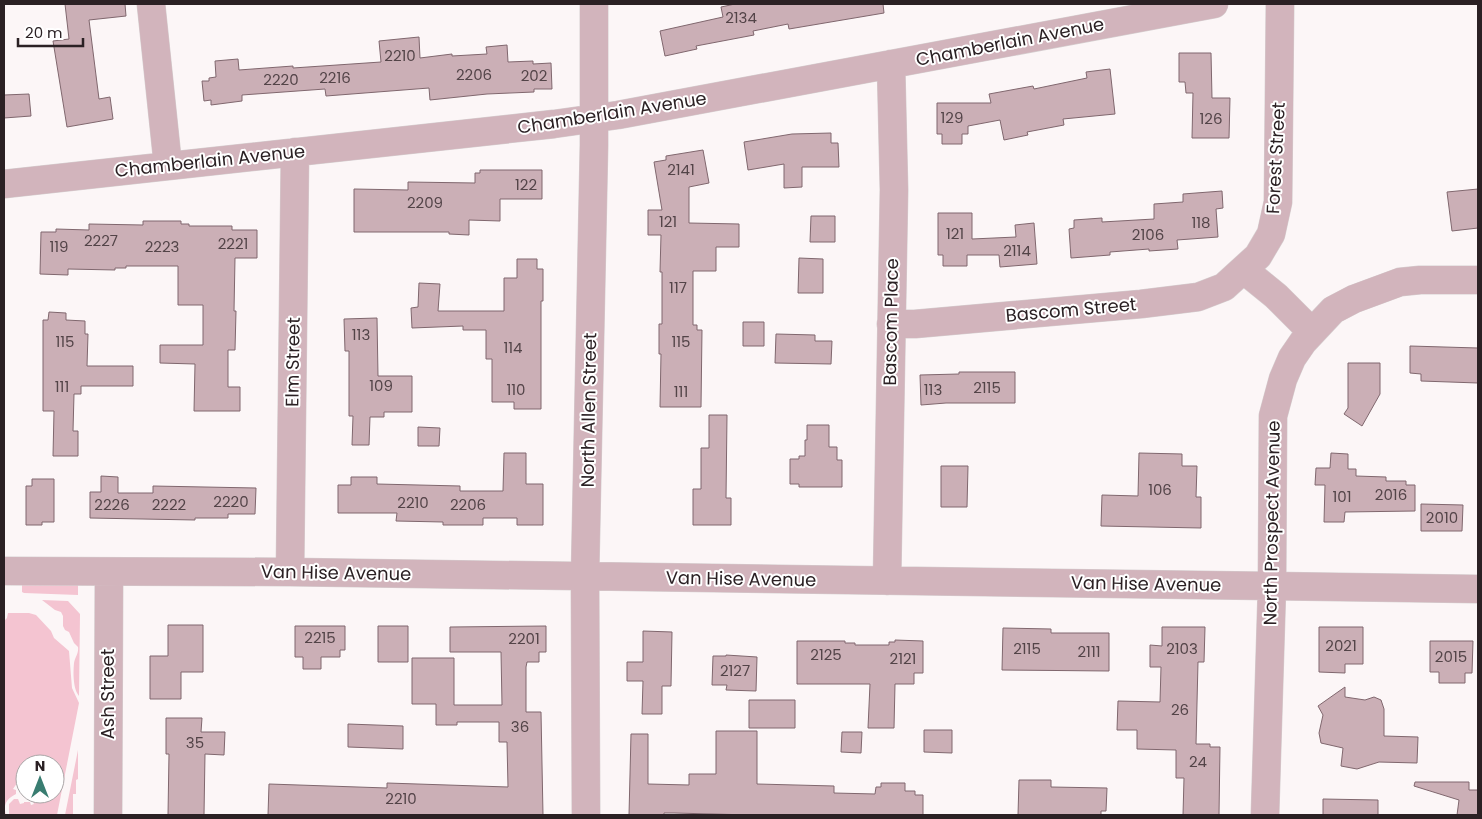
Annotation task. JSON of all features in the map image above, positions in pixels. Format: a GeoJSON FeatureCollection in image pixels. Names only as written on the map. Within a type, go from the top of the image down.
{"type":"FeatureCollection","features":[{"type":"Feature","properties":{"kind":"street"},"geometry":{"type":"LineString","coordinates":[[151,4],[168,166]]}},
{"type":"Feature","properties":{"kind":"street","name":"North Allen Street"},"geometry":{"type":"LineString","coordinates":[[586,815],[585,577],[594,119],[594,4]]}},
{"type":"Feature","properties":{"kind":"street","name":"Chamberlain Avenue"},"geometry":{"type":"LineString","coordinates":[[4,184],[594,119],[1214,4]]}},
{"type":"Feature","properties":{"kind":"street","name":"Forest Street"},"geometry":{"type":"LineString","coordinates":[[1244,270],[1258,256],[1271,234],[1278,202],[1280,4]]}},
{"type":"Feature","properties":{"kind":"street","name":"Bascom Place"},"geometry":{"type":"LineString","coordinates":[[887,581],[894,190],[891,64]]}},
{"type":"Feature","properties":{"kind":"street","name":"Elm Street"},"geometry":{"type":"LineString","coordinates":[[290,572],[295,152]]}},
{"type":"Feature","properties":{"kind":"street"},"geometry":{"type":"LineString","coordinates":[[1244,270],[1276,296],[1312,332]]}},
{"type":"Feature","properties":{"kind":"street","name":"Bascom Street"},"geometry":{"type":"LineString","coordinates":[[891,324],[915,324],[1198,298],[1224,287],[1244,270]]}},
{"type":"Feature","properties":{"kind":"street","name":"North Prospect Avenue"},"geometry":{"type":"LineString","coordinates":[[1265,815],[1272,586],[1273,416],[1283,379],[1292,358],[1303,342],[1333,310],[1354,298],[1390,284],[1420,280],[1478,280]]}},
{"type":"Feature","properties":{"kind":"street","name":"Van Hise Avenue"},"geometry":{"type":"LineString","coordinates":[[4,571],[108,573],[290,572],[1478,589]]}},
{"type":"Feature","properties":{"kind":"street","name":"Ash Street"},"geometry":{"type":"LineString","coordinates":[[108,573],[108,815]]}},
{"type":"Feature","properties":{"kind":"shaded area"},"geometry":{"type":"Polygon","coordinates":[[[22,582],[78,585],[78,595],[24,593],[22,592],[22,582]]]}},
{"type":"Feature","properties":{"kind":"shaded area"},"geometry":{"type":"Polygon","coordinates":[[[42,600],[68,601],[80,614],[79,696],[74,676],[74,663],[78,647],[63,626],[61,612],[55,610],[42,600]]]}},
{"type":"Feature","properties":{"kind":"shaded area"},"geometry":{"type":"Polygon","coordinates":[[[8,613],[36,615],[51,631],[54,638],[69,651],[72,688],[79,703],[65,774],[65,754],[15,754],[15,786],[13,789],[15,790],[15,795],[6,803],[6,815],[4,815],[4,621],[8,613]]]}},
{"type":"Feature","properties":{"kind":"shaded area"},"geometry":{"type":"Polygon","coordinates":[[[78,750],[78,779],[76,780],[76,794],[73,794],[73,815],[65,815],[78,750]]]}},
{"type":"Feature","properties":{"kind":"shaded area"},"geometry":{"type":"Polygon","coordinates":[[[14,799],[15,804],[59,804],[57,815],[9,815],[9,804],[14,799]]]}},
{"type":"Feature","properties":{"kind":"building"},"geometry":{"type":"Polygon","coordinates":[[[65,4],[125,4],[126,16],[89,20],[99,99],[110,97],[113,119],[67,127],[53,41],[69,39],[65,4]]]}},
{"type":"Feature","properties":{"kind":"building"},"geometry":{"type":"Polygon","coordinates":[[[735,4],[883,4],[884,13],[789,29],[788,24],[753,31],[754,35],[696,46],[697,49],[665,56],[660,31],[723,17],[721,7],[735,4]]]}},
{"type":"Feature","properties":{"kind":"building"},"geometry":{"type":"Polygon","coordinates":[[[419,37],[420,58],[452,54],[452,56],[487,54],[486,47],[507,45],[508,62],[533,61],[533,64],[551,63],[552,89],[534,89],[534,92],[487,94],[430,100],[429,88],[326,96],[325,89],[242,95],[242,101],[211,105],[211,100],[204,101],[202,81],[209,81],[209,78],[216,77],[215,61],[238,59],[239,70],[381,62],[379,41],[419,37]]]}},
{"type":"Feature","properties":{"kind":"building"},"geometry":{"type":"Polygon","coordinates":[[[1179,53],[1211,53],[1212,98],[1230,98],[1229,138],[1192,138],[1193,93],[1186,93],[1185,82],[1179,82],[1179,53]]]}},
{"type":"Feature","properties":{"kind":"building"},"geometry":{"type":"Polygon","coordinates":[[[1110,69],[1115,114],[1063,119],[1064,125],[1027,132],[1028,135],[1004,140],[1000,120],[968,126],[968,134],[962,134],[962,144],[942,144],[942,134],[937,134],[937,103],[991,103],[989,94],[1033,86],[1034,89],[1087,78],[1086,72],[1110,69]]]}},
{"type":"Feature","properties":{"kind":"building"},"geometry":{"type":"Polygon","coordinates":[[[29,94],[31,116],[4,118],[4,95],[29,94]]]}},
{"type":"Feature","properties":{"kind":"building"},"geometry":{"type":"Polygon","coordinates":[[[831,133],[831,143],[838,143],[839,167],[802,167],[802,187],[784,188],[784,164],[748,170],[744,142],[792,134],[831,133]]]}},
{"type":"Feature","properties":{"kind":"building"},"geometry":{"type":"Polygon","coordinates":[[[703,150],[709,183],[689,187],[689,223],[739,224],[739,247],[716,247],[716,271],[693,271],[693,325],[697,325],[697,330],[702,330],[701,407],[660,407],[661,354],[659,354],[659,324],[662,324],[661,235],[648,235],[648,210],[662,210],[654,162],[666,160],[666,156],[703,150]]]}},
{"type":"Feature","properties":{"kind":"building"},"geometry":{"type":"Polygon","coordinates":[[[480,170],[542,170],[542,199],[500,199],[500,221],[469,220],[469,235],[449,234],[449,232],[354,232],[354,189],[408,190],[408,182],[475,183],[475,173],[480,173],[480,170]]]}},
{"type":"Feature","properties":{"kind":"building"},"geometry":{"type":"Polygon","coordinates":[[[1478,189],[1478,228],[1452,231],[1447,192],[1478,189]]]}},
{"type":"Feature","properties":{"kind":"building"},"geometry":{"type":"Polygon","coordinates":[[[1222,191],[1223,208],[1216,209],[1218,237],[1177,240],[1178,249],[1110,252],[1110,255],[1071,258],[1069,229],[1074,228],[1074,220],[1102,218],[1102,222],[1154,219],[1154,204],[1183,202],[1183,194],[1222,191]]]}},
{"type":"Feature","properties":{"kind":"building"},"geometry":{"type":"Polygon","coordinates":[[[938,213],[972,213],[972,239],[1016,237],[1015,225],[1034,223],[1037,264],[1000,267],[999,255],[967,255],[967,266],[943,266],[943,255],[938,255],[938,213]]]}},
{"type":"Feature","properties":{"kind":"building"},"geometry":{"type":"Polygon","coordinates":[[[811,216],[835,216],[835,242],[810,242],[811,216]]]}},
{"type":"Feature","properties":{"kind":"building"},"geometry":{"type":"Polygon","coordinates":[[[143,221],[181,221],[181,224],[189,224],[189,226],[232,226],[232,230],[257,230],[257,258],[235,258],[235,350],[228,350],[228,387],[240,387],[240,411],[194,411],[195,364],[160,363],[160,345],[203,345],[203,305],[178,305],[178,266],[126,266],[126,268],[115,268],[115,270],[68,269],[68,275],[40,274],[41,232],[56,232],[56,229],[89,230],[89,224],[143,225],[143,221]]]}},
{"type":"Feature","properties":{"kind":"building"},"geometry":{"type":"Polygon","coordinates":[[[799,258],[823,259],[823,293],[798,293],[799,258]]]}},
{"type":"Feature","properties":{"kind":"building"},"geometry":{"type":"Polygon","coordinates":[[[517,259],[537,259],[537,269],[543,269],[543,301],[541,301],[541,409],[514,409],[514,402],[492,402],[492,359],[486,359],[486,330],[463,330],[463,326],[412,328],[411,308],[418,307],[419,283],[440,284],[438,311],[504,311],[504,278],[517,278],[517,259]]]}},
{"type":"Feature","properties":{"kind":"building"},"geometry":{"type":"Polygon","coordinates":[[[49,312],[66,313],[66,320],[85,321],[85,334],[88,334],[87,366],[133,366],[133,386],[81,386],[81,394],[74,394],[73,431],[78,431],[78,456],[53,456],[54,411],[43,411],[43,320],[48,320],[49,312]]]}},
{"type":"Feature","properties":{"kind":"building"},"geometry":{"type":"Polygon","coordinates":[[[377,318],[378,376],[412,376],[412,412],[384,412],[384,417],[370,417],[369,445],[352,445],[353,416],[349,416],[349,351],[345,351],[344,319],[377,318]]]}},
{"type":"Feature","properties":{"kind":"building"},"geometry":{"type":"Polygon","coordinates":[[[743,322],[764,322],[764,346],[743,346],[743,322]]]}},
{"type":"Feature","properties":{"kind":"building"},"geometry":{"type":"Polygon","coordinates":[[[776,334],[815,335],[815,341],[832,341],[831,364],[775,363],[776,334]]]}},
{"type":"Feature","properties":{"kind":"building"},"geometry":{"type":"Polygon","coordinates":[[[1410,346],[1478,348],[1478,383],[1421,381],[1421,374],[1410,373],[1410,346]]]}},
{"type":"Feature","properties":{"kind":"building"},"geometry":{"type":"Polygon","coordinates":[[[1348,363],[1380,363],[1380,394],[1362,426],[1344,414],[1348,408],[1348,363]]]}},
{"type":"Feature","properties":{"kind":"building"},"geometry":{"type":"Polygon","coordinates":[[[959,372],[1015,372],[1015,403],[921,405],[920,375],[959,374],[959,372]]]}},
{"type":"Feature","properties":{"kind":"building"},"geometry":{"type":"Polygon","coordinates":[[[709,415],[727,415],[726,498],[731,498],[731,525],[693,525],[693,489],[701,489],[701,448],[709,448],[709,415]]]}},
{"type":"Feature","properties":{"kind":"building"},"geometry":{"type":"Polygon","coordinates":[[[807,425],[829,425],[829,447],[837,447],[837,460],[842,460],[842,487],[799,487],[799,484],[790,484],[790,459],[799,459],[799,456],[805,456],[807,425]]]}},
{"type":"Feature","properties":{"kind":"building"},"geometry":{"type":"Polygon","coordinates":[[[418,427],[440,428],[439,446],[418,446],[418,427]]]}},
{"type":"Feature","properties":{"kind":"building"},"geometry":{"type":"Polygon","coordinates":[[[504,453],[526,453],[526,484],[543,484],[543,525],[517,525],[517,518],[483,518],[483,525],[443,525],[443,522],[396,521],[397,513],[338,513],[338,485],[351,485],[351,477],[377,477],[377,484],[460,486],[460,491],[503,491],[504,453]]]}},
{"type":"Feature","properties":{"kind":"building"},"geometry":{"type":"Polygon","coordinates":[[[1139,453],[1182,454],[1182,466],[1197,466],[1196,497],[1201,497],[1201,528],[1101,526],[1102,495],[1138,496],[1139,453]]]}},
{"type":"Feature","properties":{"kind":"building"},"geometry":{"type":"Polygon","coordinates":[[[1331,453],[1348,454],[1348,469],[1356,469],[1356,476],[1386,477],[1386,481],[1406,481],[1406,485],[1415,485],[1415,511],[1345,512],[1344,522],[1324,522],[1325,485],[1315,485],[1316,468],[1330,468],[1331,453]]]}},
{"type":"Feature","properties":{"kind":"building"},"geometry":{"type":"Polygon","coordinates":[[[941,466],[968,466],[967,507],[941,507],[941,466]]]}},
{"type":"Feature","properties":{"kind":"building"},"geometry":{"type":"Polygon","coordinates":[[[101,476],[118,477],[118,493],[153,493],[153,486],[256,488],[255,514],[228,514],[228,518],[195,518],[195,520],[90,518],[90,492],[101,492],[101,476]]]}},
{"type":"Feature","properties":{"kind":"building"},"geometry":{"type":"Polygon","coordinates":[[[32,479],[54,479],[54,522],[42,522],[42,525],[26,525],[26,486],[32,486],[32,479]]]}},
{"type":"Feature","properties":{"kind":"building"},"geometry":{"type":"Polygon","coordinates":[[[1421,504],[1463,505],[1462,531],[1421,531],[1421,504]]]}},
{"type":"Feature","properties":{"kind":"building"},"geometry":{"type":"Polygon","coordinates":[[[168,625],[203,625],[203,672],[181,672],[181,699],[150,699],[150,656],[168,656],[168,625]]]}},
{"type":"Feature","properties":{"kind":"building"},"geometry":{"type":"Polygon","coordinates":[[[295,626],[345,626],[345,650],[340,650],[340,657],[321,657],[321,669],[303,669],[303,657],[295,657],[295,626]]]}},
{"type":"Feature","properties":{"kind":"building"},"geometry":{"type":"Polygon","coordinates":[[[378,626],[408,626],[408,662],[378,662],[378,626]]]}},
{"type":"Feature","properties":{"kind":"building"},"geometry":{"type":"Polygon","coordinates":[[[546,626],[546,652],[539,652],[539,662],[527,662],[526,667],[526,712],[541,712],[543,815],[268,815],[269,784],[387,788],[387,783],[508,787],[507,742],[499,742],[499,722],[457,722],[457,725],[436,725],[436,704],[412,704],[412,658],[454,658],[454,705],[502,705],[501,652],[450,652],[450,627],[546,626]]]}},
{"type":"Feature","properties":{"kind":"building"},"geometry":{"type":"Polygon","coordinates":[[[1162,627],[1205,627],[1204,662],[1198,662],[1196,744],[1210,744],[1210,747],[1220,747],[1219,815],[1183,815],[1184,778],[1176,778],[1176,750],[1137,749],[1137,730],[1117,730],[1118,701],[1160,702],[1161,667],[1150,667],[1150,645],[1162,646],[1162,627]]]}},
{"type":"Feature","properties":{"kind":"building"},"geometry":{"type":"Polygon","coordinates":[[[1319,627],[1363,627],[1363,664],[1345,664],[1345,673],[1319,672],[1319,627]]]}},
{"type":"Feature","properties":{"kind":"building"},"geometry":{"type":"Polygon","coordinates":[[[1003,628],[1051,629],[1051,633],[1109,633],[1109,671],[1002,670],[1003,628]]]}},
{"type":"Feature","properties":{"kind":"building"},"geometry":{"type":"Polygon","coordinates":[[[643,631],[672,632],[671,686],[662,686],[662,714],[642,714],[643,681],[627,681],[627,662],[643,662],[643,631]]]}},
{"type":"Feature","properties":{"kind":"building"},"geometry":{"type":"Polygon","coordinates":[[[895,640],[923,641],[923,673],[914,673],[914,684],[895,684],[894,728],[868,728],[870,684],[797,684],[797,641],[845,641],[845,643],[855,643],[855,645],[889,645],[889,642],[895,642],[895,640]]]}},
{"type":"Feature","properties":{"kind":"building"},"geometry":{"type":"Polygon","coordinates":[[[1430,641],[1473,641],[1472,673],[1465,673],[1465,683],[1439,683],[1439,672],[1430,672],[1430,641]]]}},
{"type":"Feature","properties":{"kind":"building"},"geometry":{"type":"Polygon","coordinates":[[[713,656],[757,657],[756,691],[726,690],[727,685],[712,685],[713,656]]]}},
{"type":"Feature","properties":{"kind":"building"},"geometry":{"type":"Polygon","coordinates":[[[1345,687],[1345,697],[1365,700],[1374,697],[1381,700],[1384,709],[1384,736],[1418,737],[1417,763],[1379,762],[1357,769],[1341,766],[1343,748],[1321,743],[1319,733],[1323,715],[1318,706],[1345,687]]]}},
{"type":"Feature","properties":{"kind":"building"},"geometry":{"type":"Polygon","coordinates":[[[749,700],[795,700],[795,728],[749,728],[749,700]]]}},
{"type":"Feature","properties":{"kind":"building"},"geometry":{"type":"Polygon","coordinates":[[[166,718],[202,718],[201,732],[225,732],[224,755],[205,754],[204,815],[168,815],[169,754],[166,754],[166,718]]]}},
{"type":"Feature","properties":{"kind":"building"},"geometry":{"type":"Polygon","coordinates":[[[348,724],[403,726],[403,749],[348,747],[348,724]]]}},
{"type":"Feature","properties":{"kind":"building"},"geometry":{"type":"Polygon","coordinates":[[[924,730],[952,730],[952,753],[924,752],[924,730]]]}},
{"type":"Feature","properties":{"kind":"building"},"geometry":{"type":"Polygon","coordinates":[[[716,731],[757,731],[757,784],[834,786],[834,793],[875,794],[876,787],[881,787],[881,783],[905,783],[905,791],[915,791],[915,795],[923,795],[923,815],[664,813],[664,815],[629,815],[631,734],[648,734],[648,784],[689,785],[689,774],[716,774],[716,731]]]}},
{"type":"Feature","properties":{"kind":"building"},"geometry":{"type":"Polygon","coordinates":[[[842,732],[862,732],[861,753],[841,752],[842,732]]]}},
{"type":"Feature","properties":{"kind":"building"},"geometry":{"type":"Polygon","coordinates":[[[1019,780],[1051,780],[1051,787],[1107,788],[1106,811],[1101,811],[1101,815],[1018,815],[1019,780]]]}},
{"type":"Feature","properties":{"kind":"building"},"geometry":{"type":"Polygon","coordinates":[[[1415,782],[1469,782],[1469,790],[1478,790],[1478,815],[1457,815],[1459,800],[1414,786],[1415,782]]]}},
{"type":"Feature","properties":{"kind":"building"},"geometry":{"type":"Polygon","coordinates":[[[1323,799],[1378,800],[1378,815],[1323,815],[1323,799]]]}}]}
